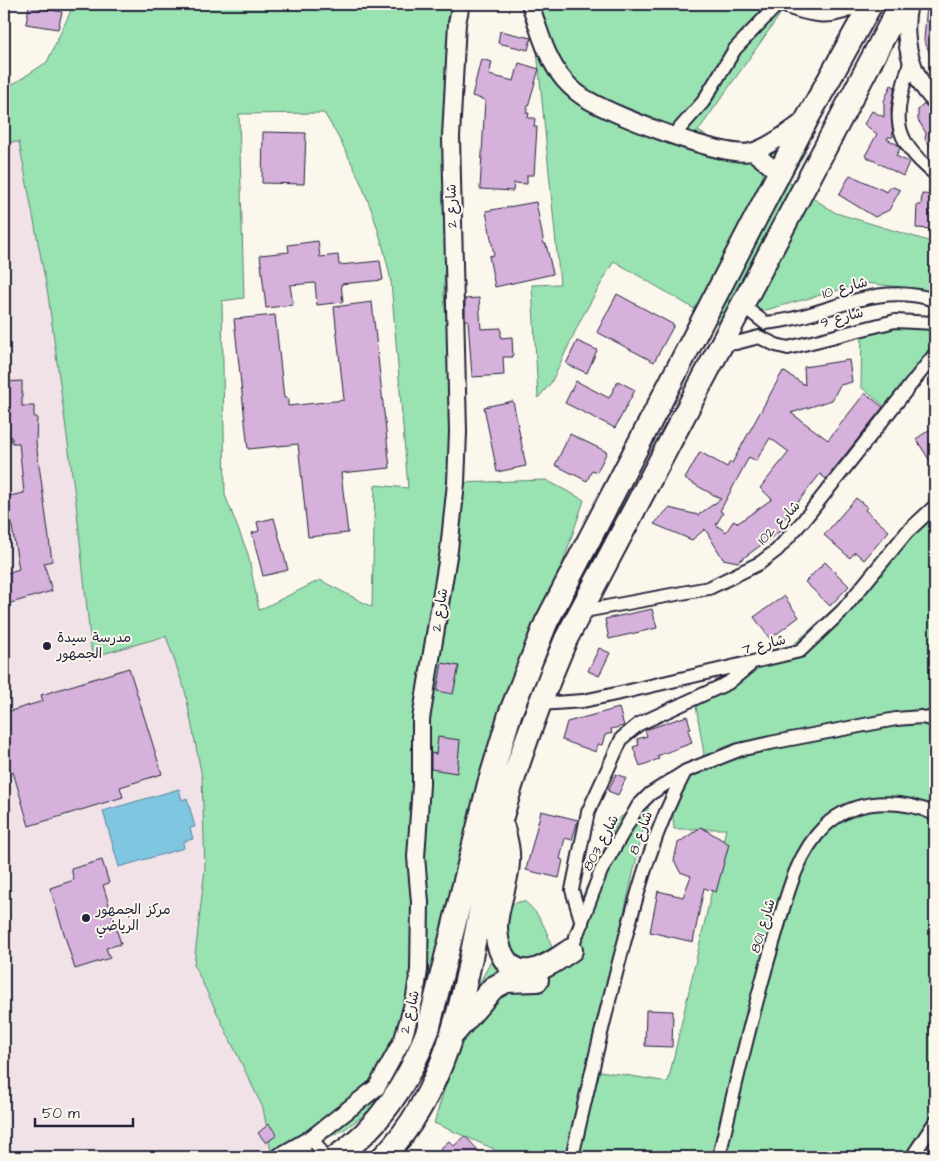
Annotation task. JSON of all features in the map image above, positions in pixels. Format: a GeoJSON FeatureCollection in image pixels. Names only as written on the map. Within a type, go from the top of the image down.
{"type":"FeatureCollection","features":[{"type":"Feature","properties":{"kind":"highway"},"geometry":{"type":"LineString","coordinates":[[336,1157],[353,1145],[385,1111],[409,1074],[428,1030],[499,748],[546,623],[807,119],[871,4]]}},
{"type":"Feature","properties":{"kind":"highway"},"geometry":{"type":"LineString","coordinates":[[383,1157],[417,1114],[442,1064],[451,1038],[500,820],[540,704],[579,612],[901,4]]}},
{"type":"Feature","properties":{"kind":"highway"},"geometry":{"type":"LineString","coordinates":[[500,820],[508,848],[506,881],[496,926],[501,953],[515,969],[530,971],[548,965],[571,950]]}},
{"type":"Feature","properties":{"kind":"highway"},"geometry":{"type":"LineString","coordinates":[[451,1038],[493,988],[506,982],[527,982],[545,978],[559,969],[571,950]]}},
{"type":"Feature","properties":{"kind":"street","name":"شارع 2"},"geometry":{"type":"LineString","coordinates":[[279,1157],[307,1147],[377,1087],[403,1039],[415,998],[419,970],[420,902],[416,857],[421,785],[421,719],[449,550],[456,483],[458,432],[451,138],[457,23],[462,4]]}},
{"type":"Feature","properties":{"kind":"street"},"geometry":{"type":"LineString","coordinates":[[530,4],[550,56],[562,78],[590,101],[674,135],[723,151],[753,152],[807,119]]}},
{"type":"Feature","properties":{"kind":"street"},"geometry":{"type":"LineString","coordinates":[[674,135],[703,102],[735,50],[778,4],[804,14],[817,16],[847,11],[859,4]]}},
{"type":"Feature","properties":{"kind":"street"},"geometry":{"type":"LineString","coordinates":[[909,4],[905,31],[911,59],[922,86],[935,101]]}},
{"type":"Feature","properties":{"kind":"street"},"geometry":{"type":"LineString","coordinates":[[911,59],[904,85],[898,129],[906,146],[913,155],[935,174]]}},
{"type":"Feature","properties":{"kind":"street"},"geometry":{"type":"LineString","coordinates":[[753,152],[779,174]]}},
{"type":"Feature","properties":{"kind":"street","name":"شارع 10"},"geometry":{"type":"LineString","coordinates":[[742,306],[765,323],[798,318],[881,294],[909,295],[935,300]]}},
{"type":"Feature","properties":{"kind":"street","name":"شارع 9"},"geometry":{"type":"LineString","coordinates":[[722,344],[759,337],[788,348],[885,323],[909,321],[935,323]]}},
{"type":"Feature","properties":{"kind":"street","name":"شارع 102"},"geometry":{"type":"LineString","coordinates":[[579,612],[709,588],[760,563],[777,550],[803,521],[935,354]]}},
{"type":"Feature","properties":{"kind":"street","name":"شارع 7"},"geometry":{"type":"LineString","coordinates":[[540,704],[583,701],[794,653],[806,647],[823,626],[843,610],[907,532],[935,506]]}},
{"type":"Feature","properties":{"kind":"street"},"geometry":{"type":"LineString","coordinates":[[582,923],[572,890],[588,812],[622,738],[639,724],[728,683],[755,662]]}},
{"type":"Feature","properties":{"kind":"street"},"geometry":{"type":"LineString","coordinates":[[686,771],[739,750],[770,743],[896,719],[921,717],[935,720]]}},
{"type":"Feature","properties":{"kind":"street","name":"شارع 803"},"geometry":{"type":"LineString","coordinates":[[571,950],[602,871],[638,806],[650,794],[686,771]]}},
{"type":"Feature","properties":{"kind":"street","name":"شارع 8"},"geometry":{"type":"LineString","coordinates":[[572,1157],[607,1006],[638,891],[668,804],[686,771]]}},
{"type":"Feature","properties":{"kind":"street","name":"شارع 801"},"geometry":{"type":"LineString","coordinates":[[719,1157],[758,993],[792,881],[816,836],[842,813],[866,805],[891,803],[935,814]]}},
{"type":"Feature","properties":{"kind":"street"},"geometry":{"type":"LineString","coordinates":[[912,1157],[935,1122]]}},
{"type":"Feature","properties":{"kind":"street"},"geometry":{"type":"LineString","coordinates":[[307,1147],[325,1157]]}},
{"type":"Feature","properties":{"kind":"shaded area","name":"مدرسة سيدة الجمهور"},"geometry":{"type":"Polygon","coordinates":[[[4,142],[19,142],[48,295],[76,503],[92,656],[166,635],[177,663],[198,748],[205,807],[205,868],[194,965],[263,1108],[272,1157],[4,1157],[4,142]]]}},
{"type":"Feature","properties":{"kind":"green space"},"geometry":{"type":"Polygon","coordinates":[[[74,4],[462,4],[449,88],[444,293],[458,483],[546,480],[584,500],[499,754],[421,1043],[375,1105],[360,1118],[345,1129],[310,1147],[272,1157],[263,1108],[194,965],[205,868],[202,777],[185,691],[166,636],[92,657],[76,503],[48,295],[19,142],[4,142],[4,90],[47,62],[74,4]],[[324,113],[239,114],[244,298],[222,301],[225,495],[248,554],[259,610],[320,580],[372,607],[375,485],[408,488],[391,282],[373,215],[357,173],[324,113]]]}},
{"type":"Feature","properties":{"kind":"green space"},"geometry":{"type":"Polygon","coordinates":[[[525,4],[779,4],[784,9],[698,131],[723,144],[750,151],[778,154],[806,151],[788,182],[836,213],[935,243],[935,291],[865,283],[718,323],[614,261],[581,319],[551,383],[538,398],[532,285],[560,284],[536,40],[525,4]]]}},
{"type":"Feature","properties":{"kind":"green space"},"geometry":{"type":"Polygon","coordinates":[[[901,326],[935,329],[935,354],[887,408],[861,387],[862,329],[901,326]]]}},
{"type":"Feature","properties":{"kind":"green space"},"geometry":{"type":"Polygon","coordinates":[[[935,517],[935,1157],[493,1157],[494,1149],[434,1123],[473,996],[491,961],[510,904],[524,901],[537,915],[550,940],[556,968],[586,888],[618,819],[651,796],[588,1069],[668,1082],[726,829],[674,829],[671,787],[704,754],[694,694],[792,646],[935,517]]]}},
{"type":"Feature","properties":{"kind":"water"},"geometry":{"type":"Polygon","coordinates":[[[179,789],[182,800],[187,798],[195,827],[190,828],[193,839],[183,842],[184,848],[119,867],[103,811],[179,789]]]}},
{"type":"Feature","properties":{"kind":"building"},"geometry":{"type":"Polygon","coordinates":[[[927,4],[935,4],[935,65],[924,40],[927,4]]]}},
{"type":"Feature","properties":{"kind":"building"},"geometry":{"type":"Polygon","coordinates":[[[29,6],[62,12],[58,29],[26,24],[29,6]]]}},
{"type":"Feature","properties":{"kind":"building"},"geometry":{"type":"Polygon","coordinates":[[[500,31],[531,38],[528,50],[498,43],[500,31]]]}},
{"type":"Feature","properties":{"kind":"building"},"geometry":{"type":"Polygon","coordinates":[[[481,59],[492,62],[489,75],[514,81],[519,63],[539,69],[526,113],[529,113],[528,118],[535,118],[534,127],[537,127],[534,175],[527,175],[527,184],[514,183],[513,191],[480,189],[485,100],[472,96],[481,59]]]}},
{"type":"Feature","properties":{"kind":"building"},"geometry":{"type":"Polygon","coordinates":[[[891,85],[895,87],[891,109],[893,137],[888,137],[887,139],[900,148],[896,156],[909,162],[903,176],[865,156],[877,134],[864,124],[872,111],[884,117],[884,101],[891,85]]]}},
{"type":"Feature","properties":{"kind":"building"},"geometry":{"type":"Polygon","coordinates":[[[924,104],[935,111],[935,150],[925,139],[926,133],[918,120],[918,110],[924,104]]]}},
{"type":"Feature","properties":{"kind":"building"},"geometry":{"type":"Polygon","coordinates":[[[263,132],[306,133],[304,184],[262,183],[263,132]]]}},
{"type":"Feature","properties":{"kind":"building"},"geometry":{"type":"Polygon","coordinates":[[[850,175],[887,192],[891,186],[900,190],[889,210],[875,217],[839,195],[850,175]]]}},
{"type":"Feature","properties":{"kind":"building"},"geometry":{"type":"Polygon","coordinates":[[[922,194],[935,195],[935,225],[932,225],[932,229],[916,228],[917,205],[921,205],[922,194]]]}},
{"type":"Feature","properties":{"kind":"building"},"geometry":{"type":"Polygon","coordinates":[[[536,202],[544,244],[546,244],[553,274],[495,287],[489,256],[494,255],[486,211],[536,202]]]}},
{"type":"Feature","properties":{"kind":"building"},"geometry":{"type":"Polygon","coordinates":[[[318,241],[320,257],[338,255],[339,265],[380,261],[383,280],[341,284],[343,302],[317,305],[315,283],[290,285],[293,305],[266,308],[260,255],[289,252],[288,245],[318,241]]]}},
{"type":"Feature","properties":{"kind":"building"},"geometry":{"type":"Polygon","coordinates":[[[617,294],[674,325],[654,362],[597,332],[617,294]]]}},
{"type":"Feature","properties":{"kind":"building"},"geometry":{"type":"Polygon","coordinates":[[[479,298],[481,329],[501,328],[501,338],[512,337],[513,357],[503,357],[504,375],[472,377],[468,320],[465,320],[465,299],[479,298]]]}},
{"type":"Feature","properties":{"kind":"building"},"geometry":{"type":"Polygon","coordinates":[[[372,302],[390,468],[341,473],[348,533],[308,537],[298,444],[248,449],[234,319],[275,315],[284,398],[288,398],[288,406],[344,400],[334,307],[372,302]]]}},
{"type":"Feature","properties":{"kind":"building"},"geometry":{"type":"Polygon","coordinates":[[[577,341],[597,350],[587,373],[566,364],[577,341]]]}},
{"type":"Feature","properties":{"kind":"building"},"geometry":{"type":"Polygon","coordinates":[[[849,360],[852,382],[840,385],[832,400],[791,413],[828,440],[865,393],[883,407],[826,479],[820,474],[780,525],[783,529],[738,562],[723,559],[705,529],[692,540],[654,524],[669,508],[698,515],[721,499],[685,479],[700,452],[727,467],[730,462],[732,463],[783,371],[805,385],[804,367],[849,360]],[[770,438],[756,461],[749,457],[720,511],[723,513],[716,525],[726,532],[734,520],[738,523],[772,499],[760,488],[789,452],[770,438]]]}},
{"type":"Feature","properties":{"kind":"building"},"geometry":{"type":"Polygon","coordinates":[[[22,381],[22,406],[34,406],[34,417],[37,417],[36,442],[52,561],[44,563],[52,591],[4,605],[4,574],[19,569],[9,509],[4,507],[4,497],[24,493],[19,443],[12,443],[12,438],[4,436],[4,382],[22,381]]]}},
{"type":"Feature","properties":{"kind":"building"},"geometry":{"type":"Polygon","coordinates":[[[576,381],[609,398],[618,381],[635,390],[615,428],[565,403],[576,381]]]}},
{"type":"Feature","properties":{"kind":"building"},"geometry":{"type":"Polygon","coordinates":[[[513,401],[526,466],[497,472],[484,407],[513,401]]]}},
{"type":"Feature","properties":{"kind":"building"},"geometry":{"type":"Polygon","coordinates":[[[935,426],[935,469],[916,439],[935,426]]]}},
{"type":"Feature","properties":{"kind":"building"},"geometry":{"type":"Polygon","coordinates":[[[570,434],[607,452],[597,472],[592,470],[587,481],[555,465],[570,434]]]}},
{"type":"Feature","properties":{"kind":"building"},"geometry":{"type":"Polygon","coordinates":[[[856,498],[867,507],[865,510],[889,531],[864,560],[855,552],[850,558],[824,535],[856,498]]]}},
{"type":"Feature","properties":{"kind":"building"},"geometry":{"type":"Polygon","coordinates":[[[274,518],[288,570],[263,576],[252,533],[259,531],[257,522],[274,518]]]}},
{"type":"Feature","properties":{"kind":"building"},"geometry":{"type":"Polygon","coordinates":[[[825,562],[849,586],[830,606],[805,582],[825,562]]]}},
{"type":"Feature","properties":{"kind":"building"},"geometry":{"type":"Polygon","coordinates":[[[784,596],[799,617],[770,639],[754,617],[784,596]]]}},
{"type":"Feature","properties":{"kind":"building"},"geometry":{"type":"Polygon","coordinates":[[[652,609],[657,628],[609,639],[605,619],[652,609]]]}},
{"type":"Feature","properties":{"kind":"building"},"geometry":{"type":"Polygon","coordinates":[[[599,648],[610,653],[599,676],[588,671],[599,648]]]}},
{"type":"Feature","properties":{"kind":"building"},"geometry":{"type":"Polygon","coordinates":[[[442,663],[459,666],[453,694],[437,691],[442,663]]]}},
{"type":"Feature","properties":{"kind":"building"},"geometry":{"type":"Polygon","coordinates":[[[129,668],[162,774],[120,787],[123,797],[29,826],[13,772],[4,775],[4,713],[43,701],[41,695],[129,668]]]}},
{"type":"Feature","properties":{"kind":"building"},"geometry":{"type":"Polygon","coordinates":[[[619,708],[624,726],[611,729],[612,733],[605,735],[602,745],[598,744],[596,752],[562,740],[567,722],[619,708]]]}},
{"type":"Feature","properties":{"kind":"building"},"geometry":{"type":"Polygon","coordinates":[[[687,716],[691,729],[688,730],[692,743],[657,756],[659,759],[640,766],[633,747],[639,745],[637,739],[647,736],[645,730],[687,716]]]}},
{"type":"Feature","properties":{"kind":"building"},"geometry":{"type":"Polygon","coordinates":[[[438,737],[460,740],[457,773],[431,769],[431,753],[436,754],[438,737]]]}},
{"type":"Feature","properties":{"kind":"building"},"geometry":{"type":"Polygon","coordinates":[[[616,774],[626,778],[618,795],[608,791],[616,774]]]}},
{"type":"Feature","properties":{"kind":"building"},"geometry":{"type":"Polygon","coordinates":[[[541,811],[578,820],[572,840],[565,838],[560,859],[563,860],[559,878],[526,870],[541,811]]]}},
{"type":"Feature","properties":{"kind":"building"},"geometry":{"type":"Polygon","coordinates":[[[701,827],[729,844],[716,892],[704,888],[693,942],[650,932],[658,891],[683,897],[691,876],[680,872],[674,860],[678,843],[701,827]]]}},
{"type":"Feature","properties":{"kind":"building","name":"مركز الجمهور الرياضي"},"geometry":{"type":"Polygon","coordinates":[[[102,860],[109,883],[103,885],[121,944],[106,948],[110,958],[75,969],[50,888],[74,880],[71,869],[102,860]]]}},
{"type":"Feature","properties":{"kind":"building"},"geometry":{"type":"Polygon","coordinates":[[[646,1010],[673,1011],[672,1047],[645,1046],[646,1010]]]}},
{"type":"Feature","properties":{"kind":"building"},"geometry":{"type":"Polygon","coordinates":[[[269,1124],[277,1135],[266,1143],[258,1133],[269,1124]]]}},
{"type":"Feature","properties":{"kind":"building"},"geometry":{"type":"Polygon","coordinates":[[[465,1136],[479,1151],[472,1157],[442,1157],[445,1154],[440,1149],[449,1141],[454,1146],[465,1136]]]}},
{"type":"Feature","properties":{"kind":"place","name":"مدرسة سيدة الجمهور"},"geometry":{"type":"Point","coordinates":[47,646]}},
{"type":"Feature","properties":{"kind":"place","name":"مركز الجمهور الرياضي"},"geometry":{"type":"Point","coordinates":[86,918]}}]}
